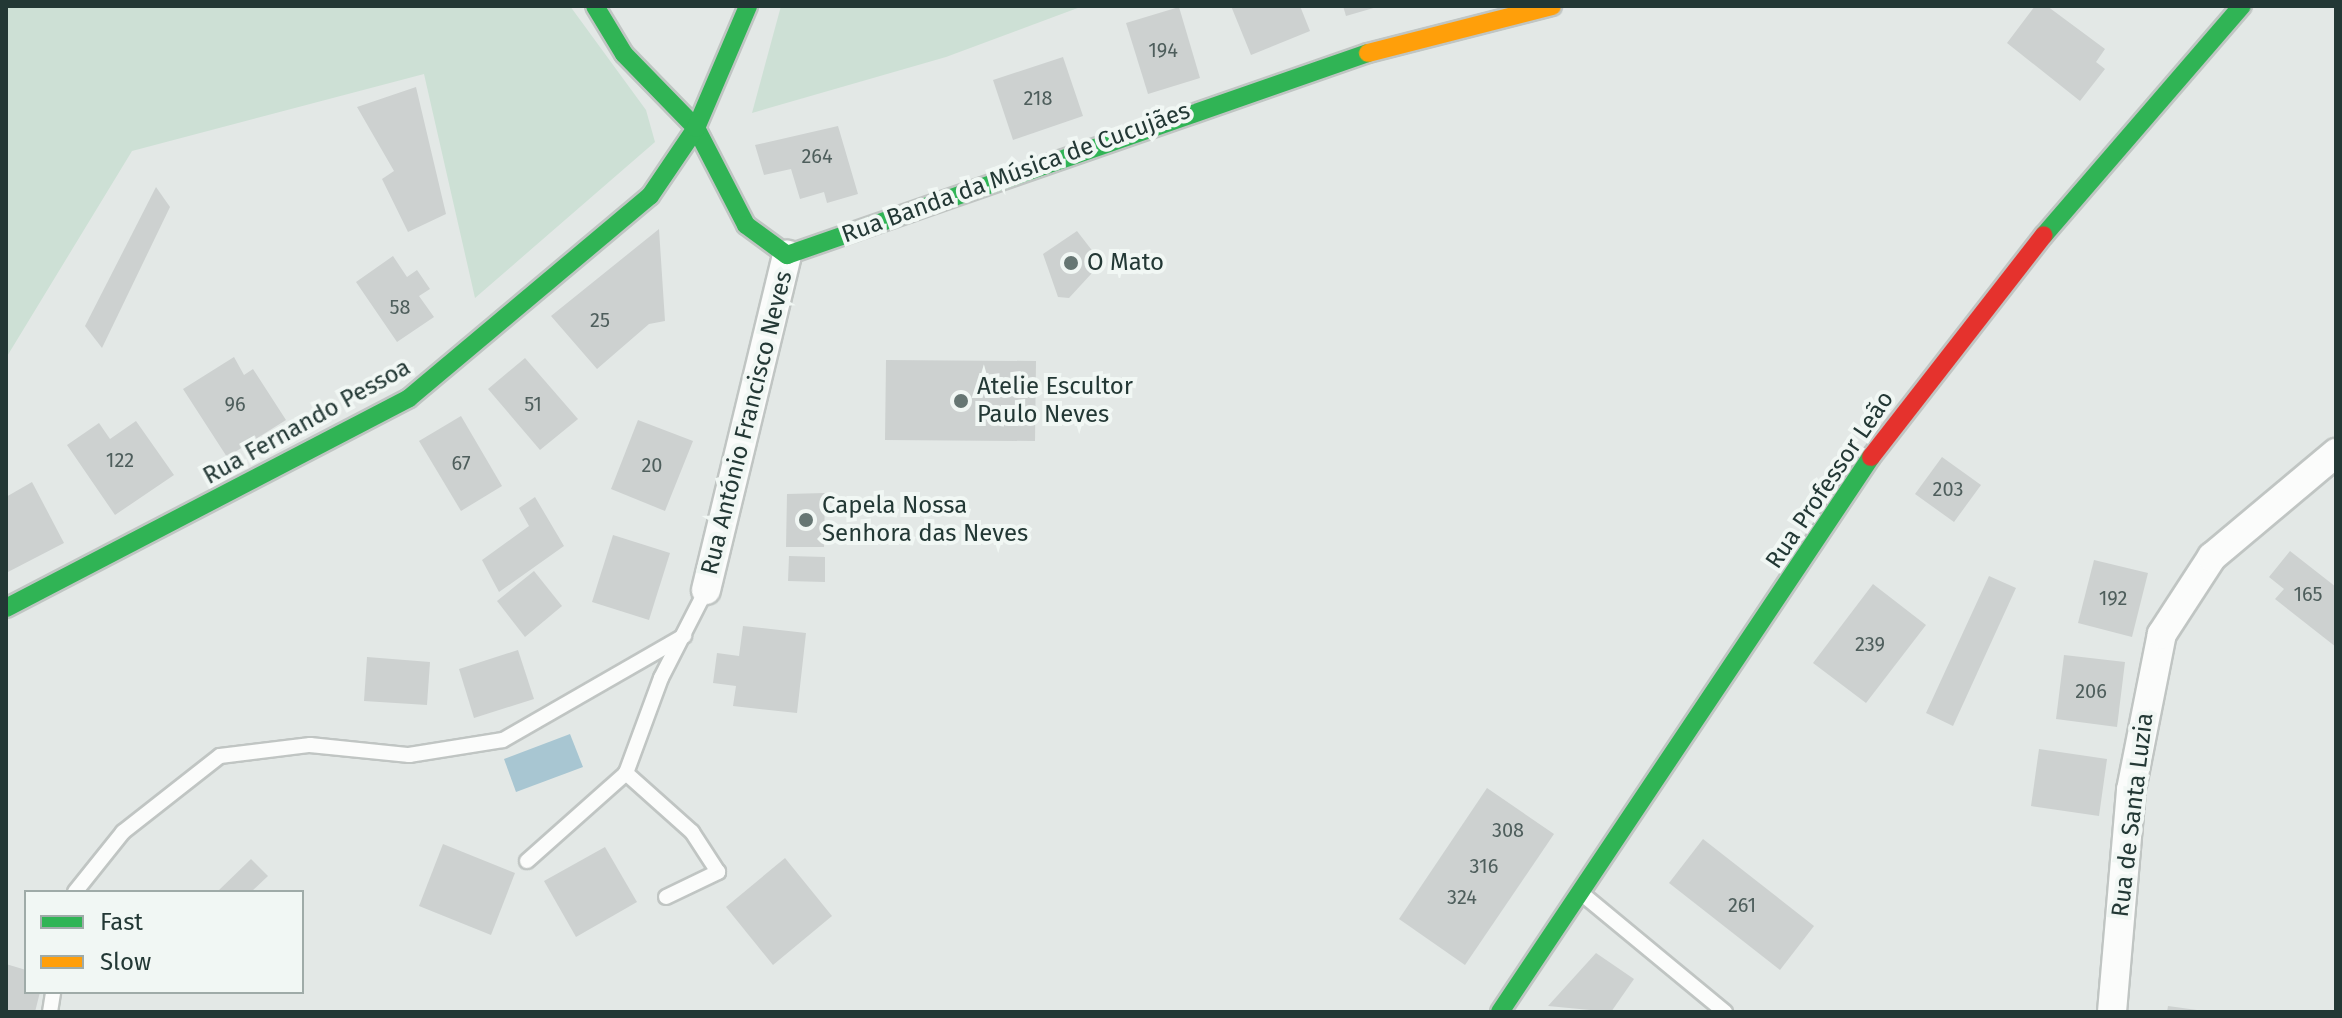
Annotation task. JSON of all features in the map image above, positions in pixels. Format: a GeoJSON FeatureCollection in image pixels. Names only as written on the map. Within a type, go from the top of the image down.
{"type":"FeatureCollection","features":[{"type":"Feature","properties":{"kind":"street"},"geometry":{"type":"LineString","coordinates":[[595,6],[624,54],[696,128],[746,225],[787,255]]}},
{"type":"Feature","properties":{"kind":"street","name":"Rua Fernando Pessoa"},"geometry":{"type":"LineString","coordinates":[[6,608],[409,398],[650,196],[696,128],[748,6]]}},
{"type":"Feature","properties":{"kind":"street","name":"Rua Banda da Música de Cucujães"},"geometry":{"type":"LineString","coordinates":[[787,255],[1311,67],[1552,6]]}},
{"type":"Feature","properties":{"kind":"street","name":"Rua Professor Leão"},"geometry":{"type":"LineString","coordinates":[[1500,1012],[1880,443],[2071,200],[2233,7]]}},
{"type":"Feature","properties":{"kind":"street","name":"Rua António Francisco Neves"},"geometry":{"type":"LineString","coordinates":[[706,590],[787,255]]}},
{"type":"Feature","properties":{"kind":"street","name":"Rua de Santa Luzia"},"geometry":{"type":"LineString","coordinates":[[2112,1012],[2131,790],[2162,634],[2212,557],[2336,453]]}},
{"type":"Feature","properties":{"kind":"lane"},"geometry":{"type":"LineString","coordinates":[[527,861],[626,773],[706,590]]}},
{"type":"Feature","properties":{"kind":"lane"},"geometry":{"type":"LineString","coordinates":[[77,890],[123,832],[220,756],[310,745],[409,755],[503,740],[684,636]]}},
{"type":"Feature","properties":{"kind":"lane"},"geometry":{"type":"LineString","coordinates":[[626,773],[692,832],[718,872],[666,897]]}},
{"type":"Feature","properties":{"kind":"lane"},"geometry":{"type":"LineString","coordinates":[[1581,893],[1725,1012]]}},
{"type":"Feature","properties":{"kind":"green space"},"geometry":{"type":"Polygon","coordinates":[[[6,6],[570,6],[646,110],[655,142],[475,298],[424,74],[132,151],[6,358],[6,6]]]}},
{"type":"Feature","properties":{"kind":"green space"},"geometry":{"type":"Polygon","coordinates":[[[781,6],[1083,6],[946,57],[752,113],[781,6]]]}},
{"type":"Feature","properties":{"kind":"water"},"geometry":{"type":"Polygon","coordinates":[[[570,734],[583,767],[516,792],[504,759],[570,734]]]}},
{"type":"Feature","properties":{"kind":"building"},"geometry":{"type":"Polygon","coordinates":[[[1231,6],[1300,6],[1310,31],[1251,55],[1231,6]]]}},
{"type":"Feature","properties":{"kind":"building"},"geometry":{"type":"Polygon","coordinates":[[[1343,6],[1377,6],[1377,7],[1346,16],[1343,6]]]}},
{"type":"Feature","properties":{"kind":"building"},"geometry":{"type":"Polygon","coordinates":[[[2035,6],[2047,6],[2105,49],[2096,62],[2105,69],[2080,101],[2007,43],[2035,6]]]}},
{"type":"Feature","properties":{"kind":"building"},"geometry":{"type":"Polygon","coordinates":[[[1179,7],[1200,78],[1148,94],[1126,23],[1179,7]]]}},
{"type":"Feature","properties":{"kind":"building"},"geometry":{"type":"Polygon","coordinates":[[[1063,57],[1083,116],[1013,140],[993,80],[1063,57]]]}},
{"type":"Feature","properties":{"kind":"building"},"geometry":{"type":"Polygon","coordinates":[[[416,87],[446,214],[408,232],[382,179],[394,171],[357,107],[416,87]]]}},
{"type":"Feature","properties":{"kind":"building"},"geometry":{"type":"Polygon","coordinates":[[[838,126],[858,194],[827,203],[824,192],[800,199],[791,169],[764,175],[755,145],[838,126]]]}},
{"type":"Feature","properties":{"kind":"building"},"geometry":{"type":"Polygon","coordinates":[[[156,187],[170,207],[102,348],[85,326],[156,187]]]}},
{"type":"Feature","properties":{"kind":"building"},"geometry":{"type":"Polygon","coordinates":[[[659,229],[665,321],[649,324],[597,369],[551,316],[659,229]]]}},
{"type":"Feature","properties":{"kind":"building","name":"O Mato"},"geometry":{"type":"Polygon","coordinates":[[[1077,231],[1094,253],[1092,273],[1069,298],[1058,297],[1043,254],[1077,231]]]}},
{"type":"Feature","properties":{"kind":"building"},"geometry":{"type":"Polygon","coordinates":[[[393,256],[407,277],[417,270],[430,289],[419,296],[434,317],[397,342],[356,282],[393,256]]]}},
{"type":"Feature","properties":{"kind":"building"},"geometry":{"type":"Polygon","coordinates":[[[234,357],[244,375],[253,369],[286,420],[227,457],[183,389],[234,357]]]}},
{"type":"Feature","properties":{"kind":"building"},"geometry":{"type":"Polygon","coordinates":[[[525,358],[578,419],[540,450],[488,389],[525,358]]]}},
{"type":"Feature","properties":{"kind":"building","name":"Atelie Escultor Paulo Neves"},"geometry":{"type":"Polygon","coordinates":[[[886,360],[1036,361],[1035,441],[885,440],[886,360]]]}},
{"type":"Feature","properties":{"kind":"building"},"geometry":{"type":"Polygon","coordinates":[[[461,416],[502,486],[461,511],[419,441],[461,416]]]}},
{"type":"Feature","properties":{"kind":"building"},"geometry":{"type":"Polygon","coordinates":[[[638,420],[693,441],[665,511],[611,489],[638,420]]]}},
{"type":"Feature","properties":{"kind":"building"},"geometry":{"type":"Polygon","coordinates":[[[136,421],[174,475],[115,515],[67,445],[99,423],[110,439],[136,421]]]}},
{"type":"Feature","properties":{"kind":"building"},"geometry":{"type":"Polygon","coordinates":[[[1942,457],[1981,485],[1954,522],[1915,494],[1942,457]]]}},
{"type":"Feature","properties":{"kind":"building"},"geometry":{"type":"Polygon","coordinates":[[[32,482],[64,543],[6,573],[6,497],[32,482]]]}},
{"type":"Feature","properties":{"kind":"building","name":"Capela Nossa Senhora das Neves"},"geometry":{"type":"Polygon","coordinates":[[[825,493],[824,547],[786,547],[787,494],[825,493]]]}},
{"type":"Feature","properties":{"kind":"building"},"geometry":{"type":"Polygon","coordinates":[[[535,497],[564,546],[499,592],[482,560],[529,526],[519,508],[535,497]]]}},
{"type":"Feature","properties":{"kind":"building"},"geometry":{"type":"Polygon","coordinates":[[[613,535],[670,553],[649,620],[592,602],[613,535]]]}},
{"type":"Feature","properties":{"kind":"building"},"geometry":{"type":"Polygon","coordinates":[[[2290,551],[2336,587],[2336,647],[2275,599],[2284,589],[2269,577],[2290,551]]]}},
{"type":"Feature","properties":{"kind":"building"},"geometry":{"type":"Polygon","coordinates":[[[789,556],[825,557],[825,582],[788,581],[789,556]]]}},
{"type":"Feature","properties":{"kind":"building"},"geometry":{"type":"Polygon","coordinates":[[[2094,560],[2148,573],[2132,637],[2078,623],[2094,560]]]}},
{"type":"Feature","properties":{"kind":"building"},"geometry":{"type":"Polygon","coordinates":[[[534,571],[562,606],[525,637],[497,601],[534,571]]]}},
{"type":"Feature","properties":{"kind":"building"},"geometry":{"type":"Polygon","coordinates":[[[1989,576],[2016,588],[1953,726],[1926,713],[1989,576]]]}},
{"type":"Feature","properties":{"kind":"building"},"geometry":{"type":"Polygon","coordinates":[[[1873,584],[1926,625],[1866,703],[1813,663],[1873,584]]]}},
{"type":"Feature","properties":{"kind":"building"},"geometry":{"type":"Polygon","coordinates":[[[743,626],[806,633],[797,713],[733,706],[736,686],[713,683],[717,653],[739,656],[743,626]]]}},
{"type":"Feature","properties":{"kind":"building"},"geometry":{"type":"Polygon","coordinates":[[[518,650],[534,699],[474,718],[459,669],[518,650]]]}},
{"type":"Feature","properties":{"kind":"building"},"geometry":{"type":"Polygon","coordinates":[[[2064,655],[2125,662],[2117,727],[2056,719],[2064,655]]]}},
{"type":"Feature","properties":{"kind":"building"},"geometry":{"type":"Polygon","coordinates":[[[367,657],[430,662],[427,705],[364,701],[367,657]]]}},
{"type":"Feature","properties":{"kind":"building"},"geometry":{"type":"Polygon","coordinates":[[[2039,749],[2107,759],[2099,816],[2031,806],[2039,749]]]}},
{"type":"Feature","properties":{"kind":"building"},"geometry":{"type":"Polygon","coordinates":[[[1487,788],[1554,834],[1465,965],[1399,919],[1487,788]]]}},
{"type":"Feature","properties":{"kind":"building"},"geometry":{"type":"Polygon","coordinates":[[[1703,839],[1814,926],[1780,970],[1669,883],[1703,839]]]}},
{"type":"Feature","properties":{"kind":"building"},"geometry":{"type":"Polygon","coordinates":[[[443,844],[515,873],[491,935],[419,906],[443,844]]]}},
{"type":"Feature","properties":{"kind":"building"},"geometry":{"type":"Polygon","coordinates":[[[605,847],[637,902],[576,937],[544,881],[605,847]]]}},
{"type":"Feature","properties":{"kind":"building"},"geometry":{"type":"Polygon","coordinates":[[[785,858],[832,916],[773,965],[726,907],[785,858]]]}},
{"type":"Feature","properties":{"kind":"building"},"geometry":{"type":"Polygon","coordinates":[[[251,859],[268,876],[253,890],[219,890],[251,859]]]}},
{"type":"Feature","properties":{"kind":"building"},"geometry":{"type":"Polygon","coordinates":[[[1596,953],[1634,979],[1611,1012],[1548,1006],[1596,953]]]}},
{"type":"Feature","properties":{"kind":"building"},"geometry":{"type":"Polygon","coordinates":[[[6,964],[24,969],[24,994],[40,994],[35,1012],[6,1012],[6,964]]]}},
{"type":"Feature","properties":{"kind":"building"},"geometry":{"type":"Polygon","coordinates":[[[2168,1006],[2197,1010],[2197,1012],[2167,1012],[2168,1006]]]}},
{"type":"Feature","properties":{"kind":"traffic: fast"},"geometry":{"type":"LineString","coordinates":[[595,6],[624,54],[696,128],[746,225],[787,255],[1368,53]]}},
{"type":"Feature","properties":{"kind":"traffic: fast"},"geometry":{"type":"LineString","coordinates":[[6,608],[409,398],[650,196],[696,128],[748,6]]}},
{"type":"Feature","properties":{"kind":"traffic: fast"},"geometry":{"type":"LineString","coordinates":[[2044,235],[2242,6]]}},
{"type":"Feature","properties":{"kind":"traffic: fast"},"geometry":{"type":"LineString","coordinates":[[1500,1012],[1871,457]]}},
{"type":"Feature","properties":{"kind":"traffic: slow"},"geometry":{"type":"LineString","coordinates":[[1368,53],[1552,6]]}},
{"type":"Feature","properties":{"kind":"traffic: jam"},"geometry":{"type":"LineString","coordinates":[[1871,457],[2044,235]]}},
{"type":"Feature","properties":{"kind":"place","name":"O Mato"},"geometry":{"type":"Point","coordinates":[1071,263]}},
{"type":"Feature","properties":{"kind":"place","name":"Atelie Escultor Paulo Neves"},"geometry":{"type":"Point","coordinates":[961,401]}},
{"type":"Feature","properties":{"kind":"place","name":"Capela Nossa Senhora das Neves"},"geometry":{"type":"Point","coordinates":[806,520]}}]}
